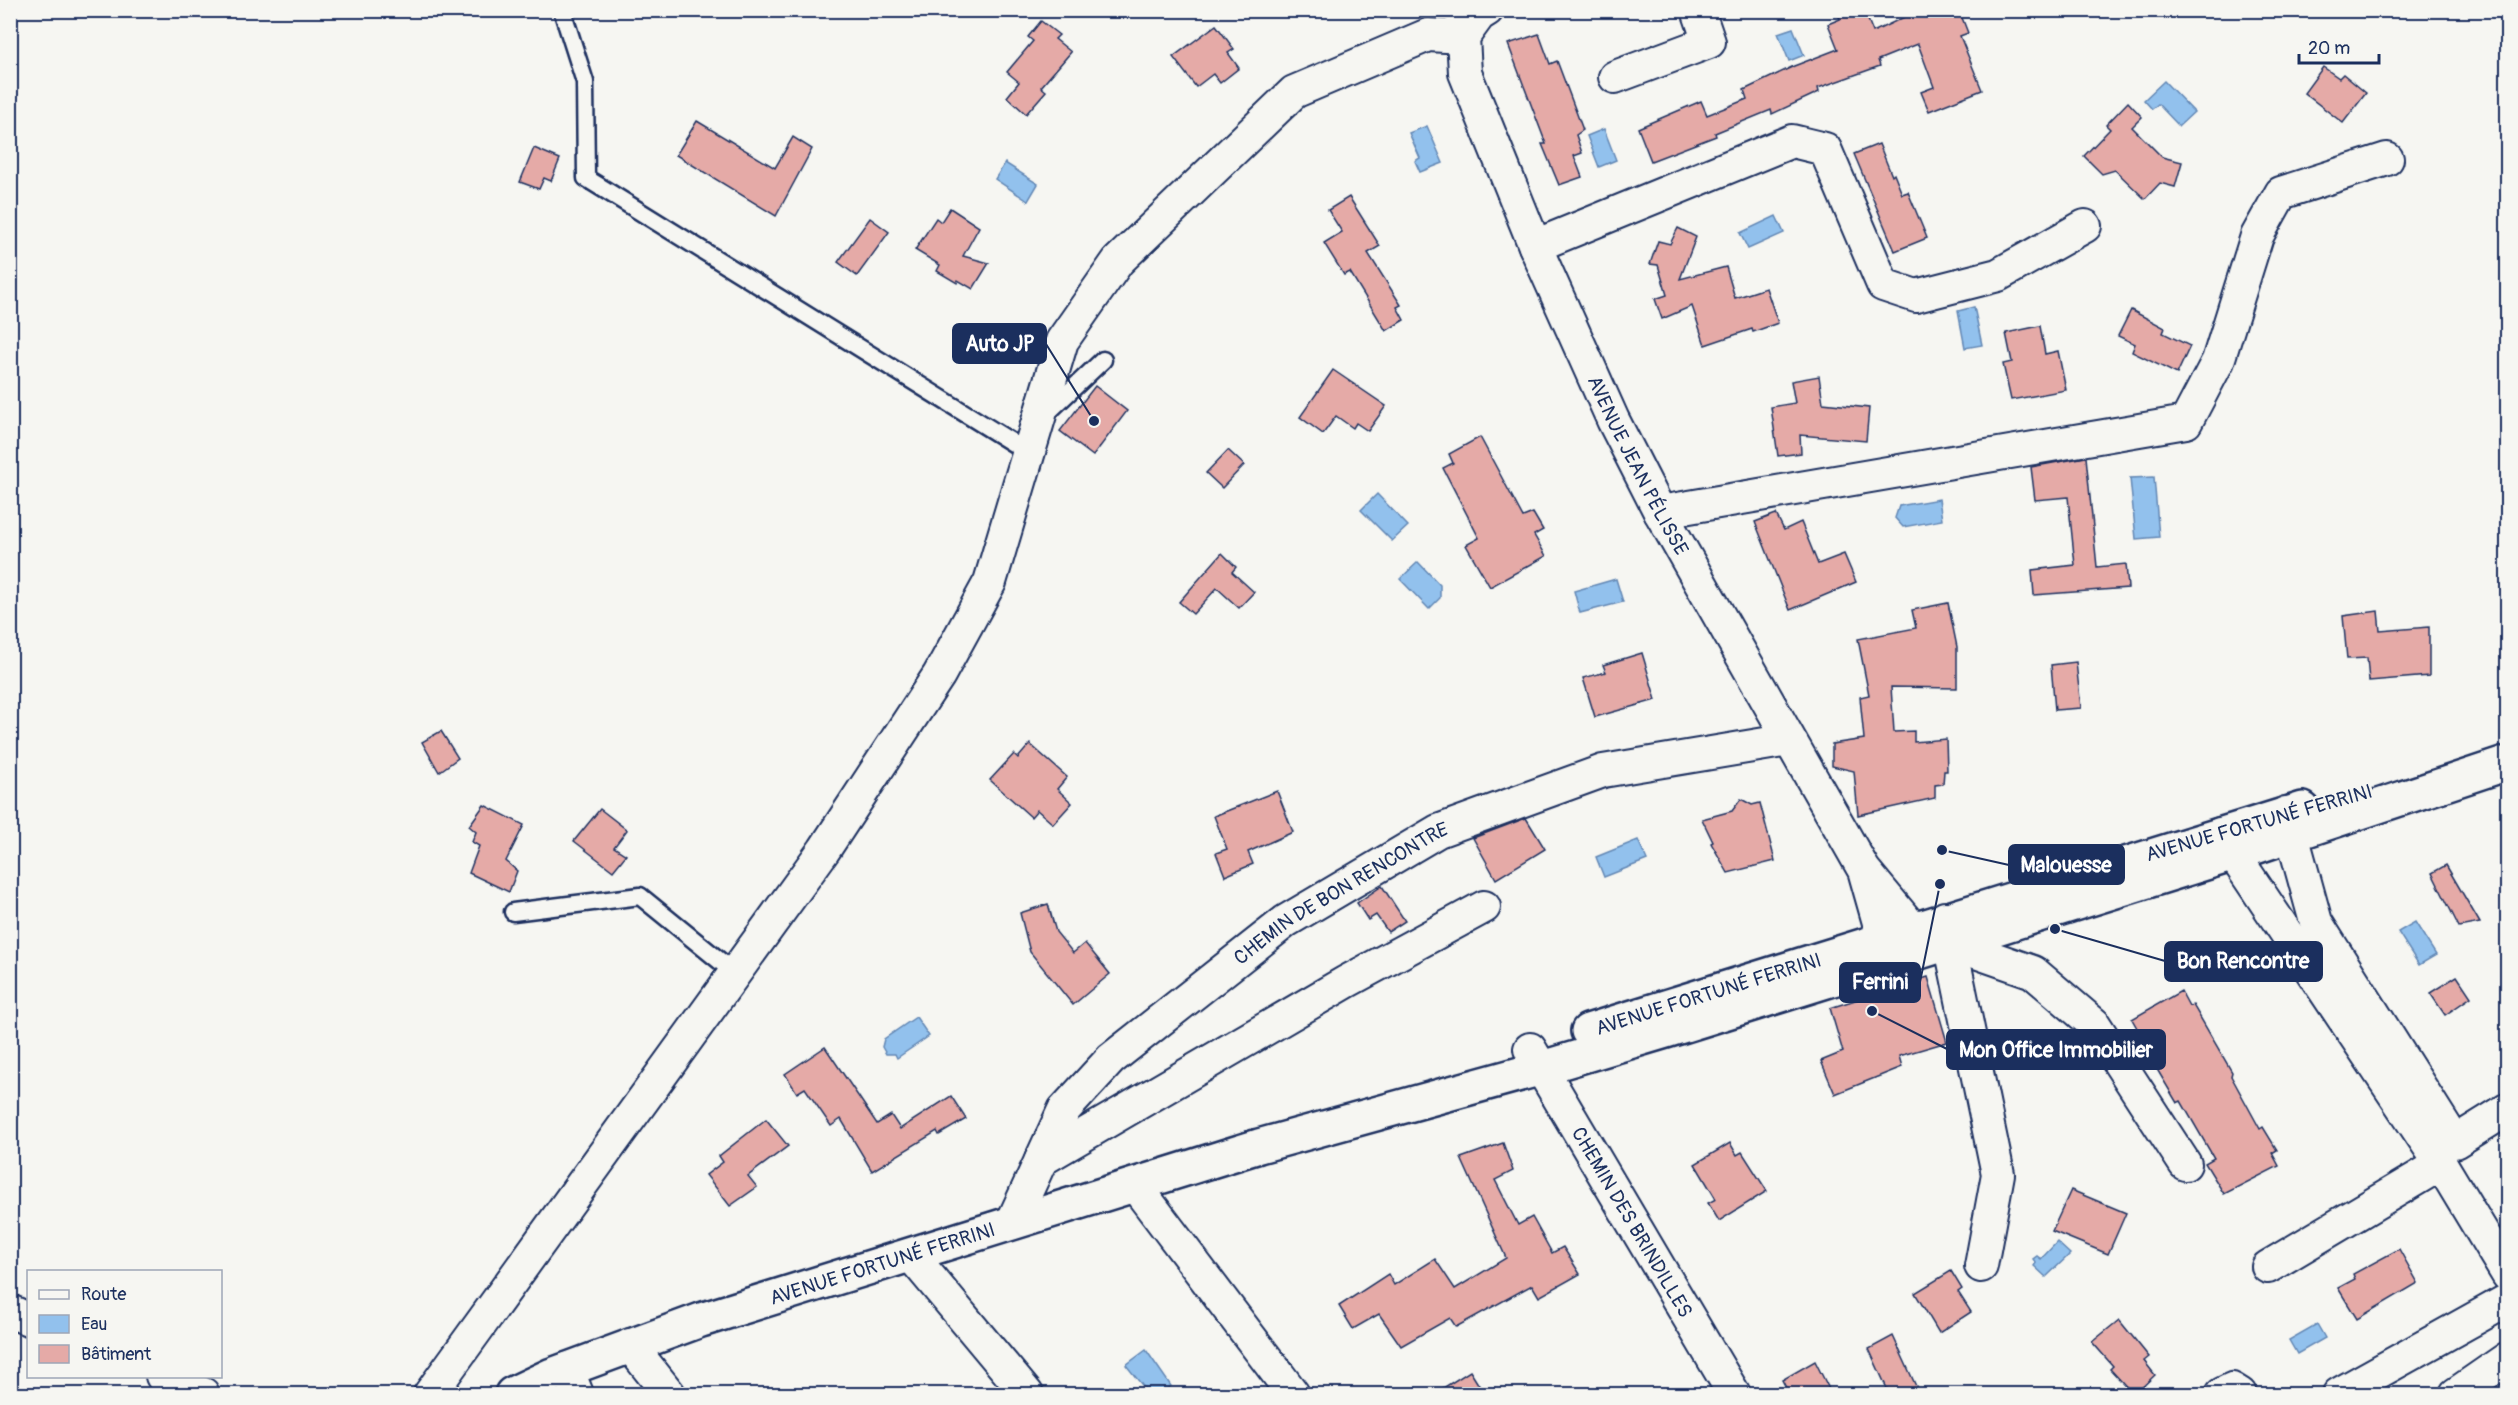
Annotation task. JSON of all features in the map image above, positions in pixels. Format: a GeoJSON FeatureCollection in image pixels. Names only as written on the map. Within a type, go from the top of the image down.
{"type":"FeatureCollection","features":[{"type":"Feature","properties":{"kind":"main road","name":"AVENUE FORTUNÉ FERRINI"},"geometry":{"type":"LineString","coordinates":[[512,1395],[572,1382],[630,1345],[701,1320],[1536,1059],[1901,940],[1948,930],[2227,844],[2508,752]]}},
{"type":"Feature","properties":{"kind":"main road","name":"AVENUE FORTUNÉ FERRINI"},"geometry":{"type":"LineString","coordinates":[[2289,824],[2508,763]]}},
{"type":"Feature","properties":{"kind":"street"},"geometry":{"type":"LineString","coordinates":[[1615,77],[1709,42],[1698,10]]}},
{"type":"Feature","properties":{"kind":"street"},"geometry":{"type":"LineString","coordinates":[[430,1395],[824,850],[939,675],[990,582],[1062,341],[1118,261],[1294,92],[1428,35],[1467,22]]}},
{"type":"Feature","properties":{"kind":"street","name":"AVENUE JEAN PÉLISSE"},"geometry":{"type":"LineString","coordinates":[[1467,22],[1465,73],[1535,246],[1613,420],[1660,512],[1864,870],[1901,940]]}},
{"type":"Feature","properties":{"kind":"street"},"geometry":{"type":"LineString","coordinates":[[1535,246],[1792,141],[1825,148],[1883,285],[1916,296],[1998,275],[2085,226]]}},
{"type":"Feature","properties":{"kind":"street"},"geometry":{"type":"LineString","coordinates":[[1660,512],[2186,422],[2218,361],[2257,236],[2281,193],[2387,159]]}},
{"type":"Feature","properties":{"kind":"street","name":"CHEMIN DE BON RENCONTRE"},"geometry":{"type":"LineString","coordinates":[[1012,1223],[1064,1110],[1111,1059],[1286,921],[1438,831],[1603,771],[1790,740]]}},
{"type":"Feature","properties":{"kind":"street"},"geometry":{"type":"LineString","coordinates":[[2289,824],[2316,922],[2455,1142],[2508,1109]]}},
{"type":"Feature","properties":{"kind":"street"},"geometry":{"type":"LineString","coordinates":[[2227,844],[2441,1164],[2508,1275]]}},
{"type":"Feature","properties":{"kind":"street"},"geometry":{"type":"LineString","coordinates":[[1041,1160],[1346,982],[1484,907]]}},
{"type":"Feature","properties":{"kind":"street"},"geometry":{"type":"LineString","coordinates":[[1948,930],[2033,972],[2094,1024],[2185,1164]]}},
{"type":"Feature","properties":{"kind":"street"},"geometry":{"type":"LineString","coordinates":[[1948,930],[1998,1174],[1981,1266]]}},
{"type":"Feature","properties":{"kind":"street","name":"CHEMIN DES BRINDILLES"},"geometry":{"type":"LineString","coordinates":[[1536,1059],[1734,1395]]}},
{"type":"Feature","properties":{"kind":"street"},"geometry":{"type":"LineString","coordinates":[[2268,1267],[2441,1164]]}},
{"type":"Feature","properties":{"kind":"street"},"geometry":{"type":"LineString","coordinates":[[1135,1185],[1293,1395]]}},
{"type":"Feature","properties":{"kind":"street"},"geometry":{"type":"LineString","coordinates":[[910,1255],[1027,1395]]}},
{"type":"Feature","properties":{"kind":"street"},"geometry":{"type":"LineString","coordinates":[[2339,1395],[2508,1300]]}},
{"type":"Feature","properties":{"kind":"street"},"geometry":{"type":"LineString","coordinates":[[10,1311],[27,1318]]}},
{"type":"Feature","properties":{"kind":"street"},"geometry":{"type":"LineString","coordinates":[[630,1345],[669,1395]]}},
{"type":"Feature","properties":{"kind":"street"},"geometry":{"type":"LineString","coordinates":[[2456,1395],[2508,1358]]}},
{"type":"Feature","properties":{"kind":"street"},"geometry":{"type":"LineString","coordinates":[[164,1378],[203,1395]]}},
{"type":"Feature","properties":{"kind":"street"},"geometry":{"type":"LineString","coordinates":[[2222,1395],[2232,1389],[2240,1395]]}},
{"type":"Feature","properties":{"kind":"lane"},"geometry":{"type":"LineString","coordinates":[[562,10],[585,82],[586,178],[1029,453]]}},
{"type":"Feature","properties":{"kind":"lane"},"geometry":{"type":"LineString","coordinates":[[1038,421],[1103,360]]}},
{"type":"Feature","properties":{"kind":"lane"},"geometry":{"type":"LineString","coordinates":[[513,912],[640,896],[736,974]]}},
{"type":"Feature","properties":{"kind":"water"},"geometry":{"type":"Polygon","coordinates":[[[1793,28],[1804,55],[1789,61],[1778,33],[1793,28]]]}},
{"type":"Feature","properties":{"kind":"water"},"geometry":{"type":"Polygon","coordinates":[[[2164,81],[2194,112],[2179,126],[2158,104],[2152,109],[2144,100],[2164,81]]]}},
{"type":"Feature","properties":{"kind":"water"},"geometry":{"type":"Polygon","coordinates":[[[1427,126],[1443,163],[1420,172],[1415,161],[1420,158],[1409,133],[1427,126]]]}},
{"type":"Feature","properties":{"kind":"water"},"geometry":{"type":"Polygon","coordinates":[[[1604,129],[1616,160],[1599,167],[1587,136],[1604,129]]]}},
{"type":"Feature","properties":{"kind":"water"},"geometry":{"type":"Polygon","coordinates":[[[1005,163],[1038,184],[1028,201],[995,179],[1005,163]]]}},
{"type":"Feature","properties":{"kind":"water"},"geometry":{"type":"Polygon","coordinates":[[[1776,216],[1784,233],[1748,249],[1740,233],[1776,216]]]}},
{"type":"Feature","properties":{"kind":"water"},"geometry":{"type":"Polygon","coordinates":[[[1974,307],[1982,345],[1965,348],[1958,311],[1974,307]]]}},
{"type":"Feature","properties":{"kind":"water"},"geometry":{"type":"Polygon","coordinates":[[[2154,477],[2159,537],[2136,539],[2130,478],[2154,477]]]}},
{"type":"Feature","properties":{"kind":"water"},"geometry":{"type":"Polygon","coordinates":[[[1377,494],[1408,526],[1392,541],[1361,510],[1377,494]]]}},
{"type":"Feature","properties":{"kind":"water"},"geometry":{"type":"Polygon","coordinates":[[[1939,499],[1942,520],[1903,527],[1895,518],[1899,506],[1939,499]]]}},
{"type":"Feature","properties":{"kind":"water"},"geometry":{"type":"Polygon","coordinates":[[[1418,562],[1440,585],[1440,598],[1429,609],[1400,579],[1418,562]]]}},
{"type":"Feature","properties":{"kind":"water"},"geometry":{"type":"Polygon","coordinates":[[[1616,579],[1623,602],[1580,613],[1574,591],[1616,579]]]}},
{"type":"Feature","properties":{"kind":"water"},"geometry":{"type":"Polygon","coordinates":[[[1638,840],[1647,860],[1604,877],[1596,857],[1638,840]]]}},
{"type":"Feature","properties":{"kind":"water"},"geometry":{"type":"Polygon","coordinates":[[[2415,922],[2436,955],[2419,965],[2398,932],[2415,922]]]}},
{"type":"Feature","properties":{"kind":"water"},"geometry":{"type":"Polygon","coordinates":[[[916,1017],[929,1036],[897,1058],[895,1054],[886,1054],[882,1047],[884,1039],[916,1017]]]}},
{"type":"Feature","properties":{"kind":"water"},"geometry":{"type":"Polygon","coordinates":[[[2057,1242],[2070,1254],[2046,1277],[2034,1266],[2036,1263],[2033,1259],[2037,1256],[2041,1259],[2057,1242]]]}},
{"type":"Feature","properties":{"kind":"water"},"geometry":{"type":"Polygon","coordinates":[[[2317,1324],[2325,1338],[2297,1354],[2289,1340],[2317,1324]]]}},
{"type":"Feature","properties":{"kind":"water"},"geometry":{"type":"Polygon","coordinates":[[[1146,1350],[1171,1386],[1168,1388],[1169,1394],[1149,1394],[1126,1365],[1146,1350]]]}},
{"type":"Feature","properties":{"kind":"building"},"geometry":{"type":"Polygon","coordinates":[[[1836,10],[1864,10],[1873,32],[1919,10],[1959,10],[1968,33],[1960,36],[1982,90],[1929,111],[1921,92],[1934,87],[1918,44],[1878,60],[1880,66],[1818,88],[1819,92],[1772,114],[1771,110],[1715,133],[1716,136],[1651,161],[1638,128],[1701,101],[1707,115],[1747,99],[1744,90],[1794,66],[1838,49],[1828,24],[1840,19],[1836,10]]]}},
{"type":"Feature","properties":{"kind":"building"},"geometry":{"type":"Polygon","coordinates":[[[1041,21],[1059,35],[1055,39],[1071,52],[1041,87],[1046,91],[1026,114],[1007,97],[1019,82],[1007,72],[1033,41],[1028,37],[1041,21]]]}},
{"type":"Feature","properties":{"kind":"building"},"geometry":{"type":"Polygon","coordinates":[[[1216,25],[1234,49],[1228,53],[1239,68],[1220,83],[1213,74],[1196,87],[1173,57],[1216,25]]]}},
{"type":"Feature","properties":{"kind":"building"},"geometry":{"type":"Polygon","coordinates":[[[1539,34],[1550,64],[1557,61],[1583,130],[1576,135],[1582,153],[1574,156],[1582,177],[1559,185],[1542,144],[1546,144],[1508,44],[1539,34]]]}},
{"type":"Feature","properties":{"kind":"building"},"geometry":{"type":"Polygon","coordinates":[[[2323,67],[2339,78],[2343,74],[2366,93],[2343,123],[2304,93],[2323,67]]]}},
{"type":"Feature","properties":{"kind":"building"},"geometry":{"type":"Polygon","coordinates":[[[2128,102],[2142,117],[2132,127],[2162,157],[2182,162],[2175,187],[2160,183],[2145,199],[2115,170],[2102,174],[2084,156],[2110,129],[2106,125],[2128,102]]]}},
{"type":"Feature","properties":{"kind":"building"},"geometry":{"type":"Polygon","coordinates":[[[697,121],[775,168],[793,137],[812,149],[776,216],[676,155],[697,121]]]}},
{"type":"Feature","properties":{"kind":"building"},"geometry":{"type":"Polygon","coordinates":[[[1879,144],[1902,194],[1908,192],[1927,238],[1895,251],[1854,154],[1879,144]]]}},
{"type":"Feature","properties":{"kind":"building"},"geometry":{"type":"Polygon","coordinates":[[[534,148],[560,159],[551,181],[544,178],[539,189],[520,182],[534,148]]]}},
{"type":"Feature","properties":{"kind":"building"},"geometry":{"type":"Polygon","coordinates":[[[1349,197],[1380,246],[1368,253],[1401,305],[1397,307],[1404,320],[1386,331],[1350,272],[1344,275],[1324,243],[1342,232],[1328,210],[1349,197]]]}},
{"type":"Feature","properties":{"kind":"building"},"geometry":{"type":"Polygon","coordinates":[[[950,208],[979,227],[963,256],[989,263],[973,289],[937,271],[940,265],[915,250],[936,218],[941,222],[950,208]]]}},
{"type":"Feature","properties":{"kind":"building"},"geometry":{"type":"Polygon","coordinates":[[[870,218],[889,232],[857,276],[838,262],[870,218]]]}},
{"type":"Feature","properties":{"kind":"building"},"geometry":{"type":"Polygon","coordinates":[[[1678,228],[1696,237],[1680,279],[1726,267],[1735,298],[1766,288],[1778,323],[1705,345],[1692,306],[1662,319],[1655,299],[1667,295],[1658,265],[1650,264],[1658,241],[1670,244],[1678,228]]]}},
{"type":"Feature","properties":{"kind":"building"},"geometry":{"type":"Polygon","coordinates":[[[2131,310],[2165,328],[2163,333],[2190,346],[2177,374],[2132,352],[2135,344],[2118,336],[2131,310]]]}},
{"type":"Feature","properties":{"kind":"building"},"geometry":{"type":"Polygon","coordinates":[[[2040,326],[2045,354],[2058,351],[2066,390],[2011,400],[2003,364],[2012,362],[2006,333],[2040,326]]]}},
{"type":"Feature","properties":{"kind":"building"},"geometry":{"type":"Polygon","coordinates":[[[1333,370],[1386,406],[1368,431],[1356,423],[1353,428],[1336,416],[1323,434],[1300,417],[1333,370]]]}},
{"type":"Feature","properties":{"kind":"building"},"geometry":{"type":"Polygon","coordinates":[[[1819,376],[1823,403],[1869,408],[1866,441],[1800,435],[1801,453],[1778,456],[1771,407],[1795,403],[1791,381],[1819,376]]]}},
{"type":"Feature","properties":{"kind":"building"},"geometry":{"type":"Polygon","coordinates":[[[1095,386],[1127,411],[1093,456],[1060,431],[1095,386]]]}},
{"type":"Feature","properties":{"kind":"building"},"geometry":{"type":"Polygon","coordinates":[[[1480,437],[1523,517],[1533,513],[1543,530],[1534,535],[1546,556],[1490,587],[1466,545],[1479,538],[1443,468],[1453,463],[1449,454],[1480,437]]]}},
{"type":"Feature","properties":{"kind":"building"},"geometry":{"type":"Polygon","coordinates":[[[1228,450],[1244,465],[1222,488],[1206,473],[1228,450]]]}},
{"type":"Feature","properties":{"kind":"building"},"geometry":{"type":"Polygon","coordinates":[[[2086,457],[2097,567],[2126,564],[2128,588],[2034,595],[2032,570],[2075,565],[2068,497],[2035,500],[2031,467],[2086,457]]]}},
{"type":"Feature","properties":{"kind":"building"},"geometry":{"type":"Polygon","coordinates":[[[1776,514],[1784,530],[1801,522],[1818,564],[1844,554],[1856,582],[1790,610],[1755,522],[1776,514]]]}},
{"type":"Feature","properties":{"kind":"building"},"geometry":{"type":"Polygon","coordinates":[[[1222,553],[1236,567],[1232,572],[1254,592],[1239,608],[1217,588],[1193,614],[1179,602],[1222,553]]]}},
{"type":"Feature","properties":{"kind":"building"},"geometry":{"type":"Polygon","coordinates":[[[1948,603],[1957,647],[1957,688],[1891,687],[1894,732],[1914,731],[1914,742],[1946,739],[1947,771],[1944,771],[1943,784],[1935,785],[1935,798],[1858,815],[1854,771],[1832,766],[1832,744],[1864,739],[1860,697],[1869,695],[1858,639],[1916,628],[1912,610],[1948,603]]]}},
{"type":"Feature","properties":{"kind":"building"},"geometry":{"type":"Polygon","coordinates":[[[2378,611],[2380,631],[2429,627],[2429,676],[2369,681],[2367,658],[2347,659],[2343,616],[2378,611]]]}},
{"type":"Feature","properties":{"kind":"building"},"geometry":{"type":"Polygon","coordinates":[[[1642,653],[1656,700],[1595,717],[1583,678],[1606,672],[1603,665],[1642,653]]]}},
{"type":"Feature","properties":{"kind":"building"},"geometry":{"type":"Polygon","coordinates":[[[2076,662],[2081,708],[2055,710],[2051,665],[2076,662]]]}},
{"type":"Feature","properties":{"kind":"building"},"geometry":{"type":"Polygon","coordinates":[[[441,731],[458,758],[439,772],[422,742],[441,731]]]}},
{"type":"Feature","properties":{"kind":"building"},"geometry":{"type":"Polygon","coordinates":[[[1030,744],[1067,777],[1057,789],[1072,803],[1053,824],[1037,810],[1031,817],[990,780],[1014,754],[1018,758],[1030,744]]]}},
{"type":"Feature","properties":{"kind":"building"},"geometry":{"type":"Polygon","coordinates":[[[1277,791],[1293,832],[1248,852],[1253,864],[1225,876],[1216,853],[1227,849],[1214,816],[1277,791]]]}},
{"type":"Feature","properties":{"kind":"building"},"geometry":{"type":"Polygon","coordinates":[[[1741,799],[1752,805],[1760,803],[1775,861],[1728,873],[1711,843],[1713,842],[1702,819],[1732,811],[1741,799]]]}},
{"type":"Feature","properties":{"kind":"building"},"geometry":{"type":"Polygon","coordinates":[[[484,805],[524,825],[506,861],[517,871],[509,892],[469,873],[479,846],[472,842],[476,832],[469,826],[484,805]]]}},
{"type":"Feature","properties":{"kind":"building"},"geometry":{"type":"Polygon","coordinates":[[[600,809],[627,830],[614,847],[626,855],[613,871],[574,841],[600,809]]]}},
{"type":"Feature","properties":{"kind":"building"},"geometry":{"type":"Polygon","coordinates":[[[1526,818],[1545,849],[1496,879],[1473,838],[1526,818]]]}},
{"type":"Feature","properties":{"kind":"building"},"geometry":{"type":"Polygon","coordinates":[[[2446,865],[2480,923],[2459,927],[2432,873],[2446,865]]]}},
{"type":"Feature","properties":{"kind":"building"},"geometry":{"type":"Polygon","coordinates":[[[1382,886],[1405,921],[1388,932],[1376,915],[1368,920],[1357,903],[1382,886]]]}},
{"type":"Feature","properties":{"kind":"building"},"geometry":{"type":"Polygon","coordinates":[[[1048,904],[1056,932],[1073,953],[1085,943],[1110,974],[1073,1005],[1030,952],[1020,913],[1048,904]]]}},
{"type":"Feature","properties":{"kind":"building"},"geometry":{"type":"Polygon","coordinates":[[[2457,976],[2471,997],[2445,1015],[2430,993],[2457,976]]]}},
{"type":"Feature","properties":{"kind":"building"},"geometry":{"type":"Polygon","coordinates":[[[1928,977],[1947,1042],[1899,1056],[1902,1067],[1835,1094],[1821,1061],[1843,1052],[1830,1008],[1928,977]]]}},
{"type":"Feature","properties":{"kind":"building"},"geometry":{"type":"Polygon","coordinates":[[[2181,991],[2189,1006],[2193,1005],[2232,1072],[2231,1076],[2260,1129],[2263,1127],[2277,1150],[2272,1153],[2279,1166],[2224,1194],[2205,1163],[2214,1158],[2181,1101],[2177,1103],[2139,1039],[2142,1037],[2132,1019],[2181,991]]]}},
{"type":"Feature","properties":{"kind":"building"},"geometry":{"type":"Polygon","coordinates":[[[825,1047],[877,1124],[891,1115],[900,1129],[951,1096],[966,1119],[939,1135],[937,1131],[872,1171],[841,1119],[831,1126],[805,1088],[797,1093],[785,1074],[825,1047]]]}},
{"type":"Feature","properties":{"kind":"building"},"geometry":{"type":"Polygon","coordinates":[[[766,1119],[788,1146],[748,1176],[757,1187],[730,1206],[706,1175],[723,1162],[719,1156],[766,1119]]]}},
{"type":"Feature","properties":{"kind":"building"},"geometry":{"type":"Polygon","coordinates":[[[1503,1143],[1513,1171],[1495,1180],[1518,1225],[1532,1217],[1552,1253],[1563,1247],[1580,1274],[1539,1297],[1532,1285],[1456,1327],[1450,1318],[1401,1346],[1379,1314],[1353,1329],[1339,1306],[1388,1274],[1394,1285],[1435,1259],[1455,1289],[1506,1258],[1461,1158],[1503,1143]]]}},
{"type":"Feature","properties":{"kind":"building"},"geometry":{"type":"Polygon","coordinates":[[[1730,1143],[1737,1155],[1742,1152],[1767,1191],[1719,1221],[1708,1203],[1716,1199],[1695,1164],[1730,1143]]]}},
{"type":"Feature","properties":{"kind":"building"},"geometry":{"type":"Polygon","coordinates":[[[2071,1190],[2126,1213],[2108,1254],[2052,1231],[2071,1190]]]}},
{"type":"Feature","properties":{"kind":"building"},"geometry":{"type":"Polygon","coordinates":[[[2399,1249],[2418,1283],[2357,1319],[2338,1288],[2355,1279],[2353,1274],[2399,1249]]]}},
{"type":"Feature","properties":{"kind":"building"},"geometry":{"type":"Polygon","coordinates":[[[1951,1271],[1962,1289],[1958,1292],[1971,1312],[1939,1333],[1915,1293],[1951,1271]]]}},
{"type":"Feature","properties":{"kind":"building"},"geometry":{"type":"Polygon","coordinates":[[[2119,1320],[2149,1357],[2144,1361],[2155,1375],[2134,1395],[2110,1369],[2113,1366],[2092,1342],[2119,1320]]]}},
{"type":"Feature","properties":{"kind":"building"},"geometry":{"type":"Polygon","coordinates":[[[1893,1336],[1920,1395],[1890,1395],[1869,1349],[1893,1336]]]}},
{"type":"Feature","properties":{"kind":"building"},"geometry":{"type":"Polygon","coordinates":[[[1815,1361],[1832,1395],[1790,1395],[1782,1380],[1815,1361]]]}},
{"type":"Feature","properties":{"kind":"building"},"geometry":{"type":"Polygon","coordinates":[[[1470,1371],[1485,1395],[1432,1395],[1470,1371]]]}},
{"type":"Feature","properties":{"kind":"place","name":"Auto JP"},"geometry":{"type":"Point","coordinates":[1094,421]}},
{"type":"Feature","properties":{"kind":"place","name":"Malouesse"},"geometry":{"type":"Point","coordinates":[1942,850]}},
{"type":"Feature","properties":{"kind":"place","name":"Ferrini"},"geometry":{"type":"Point","coordinates":[1940,884]}},
{"type":"Feature","properties":{"kind":"place","name":"Bon Rencontre"},"geometry":{"type":"Point","coordinates":[2055,929]}},
{"type":"Feature","properties":{"kind":"place","name":"Mon Office Immobilier"},"geometry":{"type":"Point","coordinates":[1872,1011]}}]}
